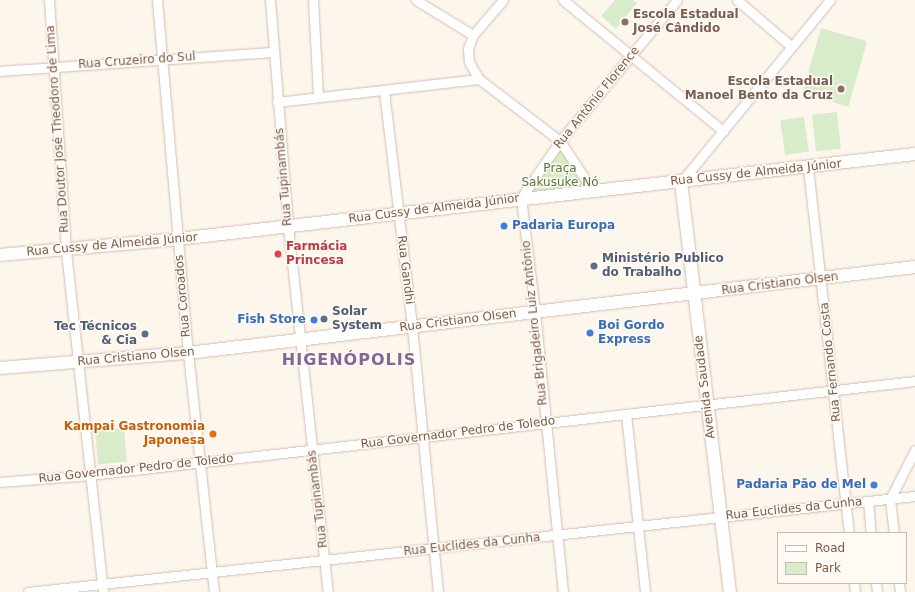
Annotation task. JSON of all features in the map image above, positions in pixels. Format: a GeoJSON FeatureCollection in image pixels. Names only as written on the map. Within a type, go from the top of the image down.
{"type":"FeatureCollection","features":[{"type":"Feature","properties":{"kind":"street","name":"Rua Doutor José Theodoro de Lima"},"geometry":{"type":"LineString","coordinates":[[49,0],[66,251],[103,589]]}},
{"type":"Feature","properties":{"kind":"street","name":"Rua Coroados"},"geometry":{"type":"LineString","coordinates":[[157,0],[188,353],[214,592]]}},
{"type":"Feature","properties":{"kind":"street","name":"Rua Tupinambás"},"geometry":{"type":"LineString","coordinates":[[270,0],[288,226],[328,592]]}},
{"type":"Feature","properties":{"kind":"street"},"geometry":{"type":"LineString","coordinates":[[313,0],[318,97]]}},
{"type":"Feature","properties":{"kind":"street"},"geometry":{"type":"LineString","coordinates":[[416,0],[473,35]]}},
{"type":"Feature","properties":{"kind":"street"},"geometry":{"type":"LineString","coordinates":[[432,10],[434,0]]}},
{"type":"Feature","properties":{"kind":"street"},"geometry":{"type":"LineString","coordinates":[[503,0],[473,35],[468,49],[468,62],[479,79],[560,141],[594,191]]}},
{"type":"Feature","properties":{"kind":"street"},"geometry":{"type":"LineString","coordinates":[[563,0],[723,131]]}},
{"type":"Feature","properties":{"kind":"street","name":"Rua Antônio Florence"},"geometry":{"type":"LineString","coordinates":[[521,198],[560,141],[677,0]]}},
{"type":"Feature","properties":{"kind":"street"},"geometry":{"type":"LineString","coordinates":[[737,0],[792,47]]}},
{"type":"Feature","properties":{"kind":"street"},"geometry":{"type":"LineString","coordinates":[[681,182],[830,0]]}},
{"type":"Feature","properties":{"kind":"street","name":"Rua Cruzeiro do Sul"},"geometry":{"type":"LineString","coordinates":[[0,70],[274,52]]}},
{"type":"Feature","properties":{"kind":"street"},"geometry":{"type":"LineString","coordinates":[[277,102],[479,79]]}},
{"type":"Feature","properties":{"kind":"street","name":"Rua Gandhi"},"geometry":{"type":"LineString","coordinates":[[384,91],[412,327],[421,437],[438,592]]}},
{"type":"Feature","properties":{"kind":"street","name":"Rua Cussy de Almeida Júnior"},"geometry":{"type":"LineString","coordinates":[[0,255],[66,251],[178,239],[521,198],[808,168],[915,154]]}},
{"type":"Feature","properties":{"kind":"street","name":"Rua Fernando Costa"},"geometry":{"type":"LineString","coordinates":[[808,168],[822,279],[849,532]]}},
{"type":"Feature","properties":{"kind":"street","name":"Avenida Saudade"},"geometry":{"type":"LineString","coordinates":[[681,182],[706,405],[730,592]]}},
{"type":"Feature","properties":{"kind":"street","name":"Rua Brigadeiro Luiz Antônio"},"geometry":{"type":"LineString","coordinates":[[521,198],[535,312],[556,535],[563,592]]}},
{"type":"Feature","properties":{"kind":"street","name":"Rua Cristiano Olsen"},"geometry":{"type":"LineString","coordinates":[[0,368],[78,363],[188,353],[300,338],[412,327],[694,295],[915,267]]}},
{"type":"Feature","properties":{"kind":"street","name":"Rua Governador Pedro de Toledo"},"geometry":{"type":"LineString","coordinates":[[0,482],[90,475],[200,463],[915,381]]}},
{"type":"Feature","properties":{"kind":"street"},"geometry":{"type":"LineString","coordinates":[[626,414],[645,592]]}},
{"type":"Feature","properties":{"kind":"street"},"geometry":{"type":"LineString","coordinates":[[894,532],[890,499],[915,450]]}},
{"type":"Feature","properties":{"kind":"street","name":"Rua Euclides da Cunha"},"geometry":{"type":"LineString","coordinates":[[28,592],[103,589],[212,573],[915,496]]}},
{"type":"Feature","properties":{"kind":"street"},"geometry":{"type":"LineString","coordinates":[[868,501],[871,532]]}},
{"type":"Feature","properties":{"kind":"green space"},"geometry":{"type":"Polygon","coordinates":[[[615,0],[633,0],[637,3],[616,29],[601,16],[615,0]]]}},
{"type":"Feature","properties":{"kind":"green space"},"geometry":{"type":"Polygon","coordinates":[[[821,28],[867,41],[848,107],[802,93],[821,28]]]}},
{"type":"Feature","properties":{"kind":"green space"},"geometry":{"type":"Polygon","coordinates":[[[837,112],[841,149],[816,151],[812,115],[837,112]]]}},
{"type":"Feature","properties":{"kind":"green space"},"geometry":{"type":"Polygon","coordinates":[[[804,117],[809,152],[785,155],[780,120],[804,117]]]}},
{"type":"Feature","properties":{"kind":"green space","name":"Praça Sakusuke Nó"},"geometry":{"type":"Polygon","coordinates":[[[561,143],[591,190],[522,197],[561,143]]]}},
{"type":"Feature","properties":{"kind":"green space"},"geometry":{"type":"Polygon","coordinates":[[[124,428],[127,462],[98,464],[95,431],[124,428]]]}},
{"type":"Feature","properties":{"kind":"place","name":"Escola Estadual José Cândido"},"geometry":{"type":"Point","coordinates":[625,22]}},
{"type":"Feature","properties":{"kind":"place","name":"Escola Estadual Manoel Bento da Cruz"},"geometry":{"type":"Point","coordinates":[841,89]}},
{"type":"Feature","properties":{"kind":"place","name":"Padaria Europa"},"geometry":{"type":"Point","coordinates":[504,226]}},
{"type":"Feature","properties":{"kind":"place","name":"Farmácia Princesa"},"geometry":{"type":"Point","coordinates":[278,254]}},
{"type":"Feature","properties":{"kind":"place","name":"Ministério Publico do Trabalho"},"geometry":{"type":"Point","coordinates":[594,266]}},
{"type":"Feature","properties":{"kind":"place","name":"Solar System"},"geometry":{"type":"Point","coordinates":[324,319]}},
{"type":"Feature","properties":{"kind":"place","name":"Fish Store"},"geometry":{"type":"Point","coordinates":[314,320]}},
{"type":"Feature","properties":{"kind":"place","name":"Boi Gordo Express"},"geometry":{"type":"Point","coordinates":[590,333]}},
{"type":"Feature","properties":{"kind":"place","name":"Tec Técnicos & Cia"},"geometry":{"type":"Point","coordinates":[145,334]}},
{"type":"Feature","properties":{"kind":"place","name":"Kampai Gastronomia Japonesa"},"geometry":{"type":"Point","coordinates":[213,434]}},
{"type":"Feature","properties":{"kind":"place","name":"Padaria Pão de Mel"},"geometry":{"type":"Point","coordinates":[874,485]}},
{"type":"Feature","properties":{"kind":"district","name":"HIGENÓPOLIS"},"geometry":{"type":"Point","coordinates":[349,360]}}]}
